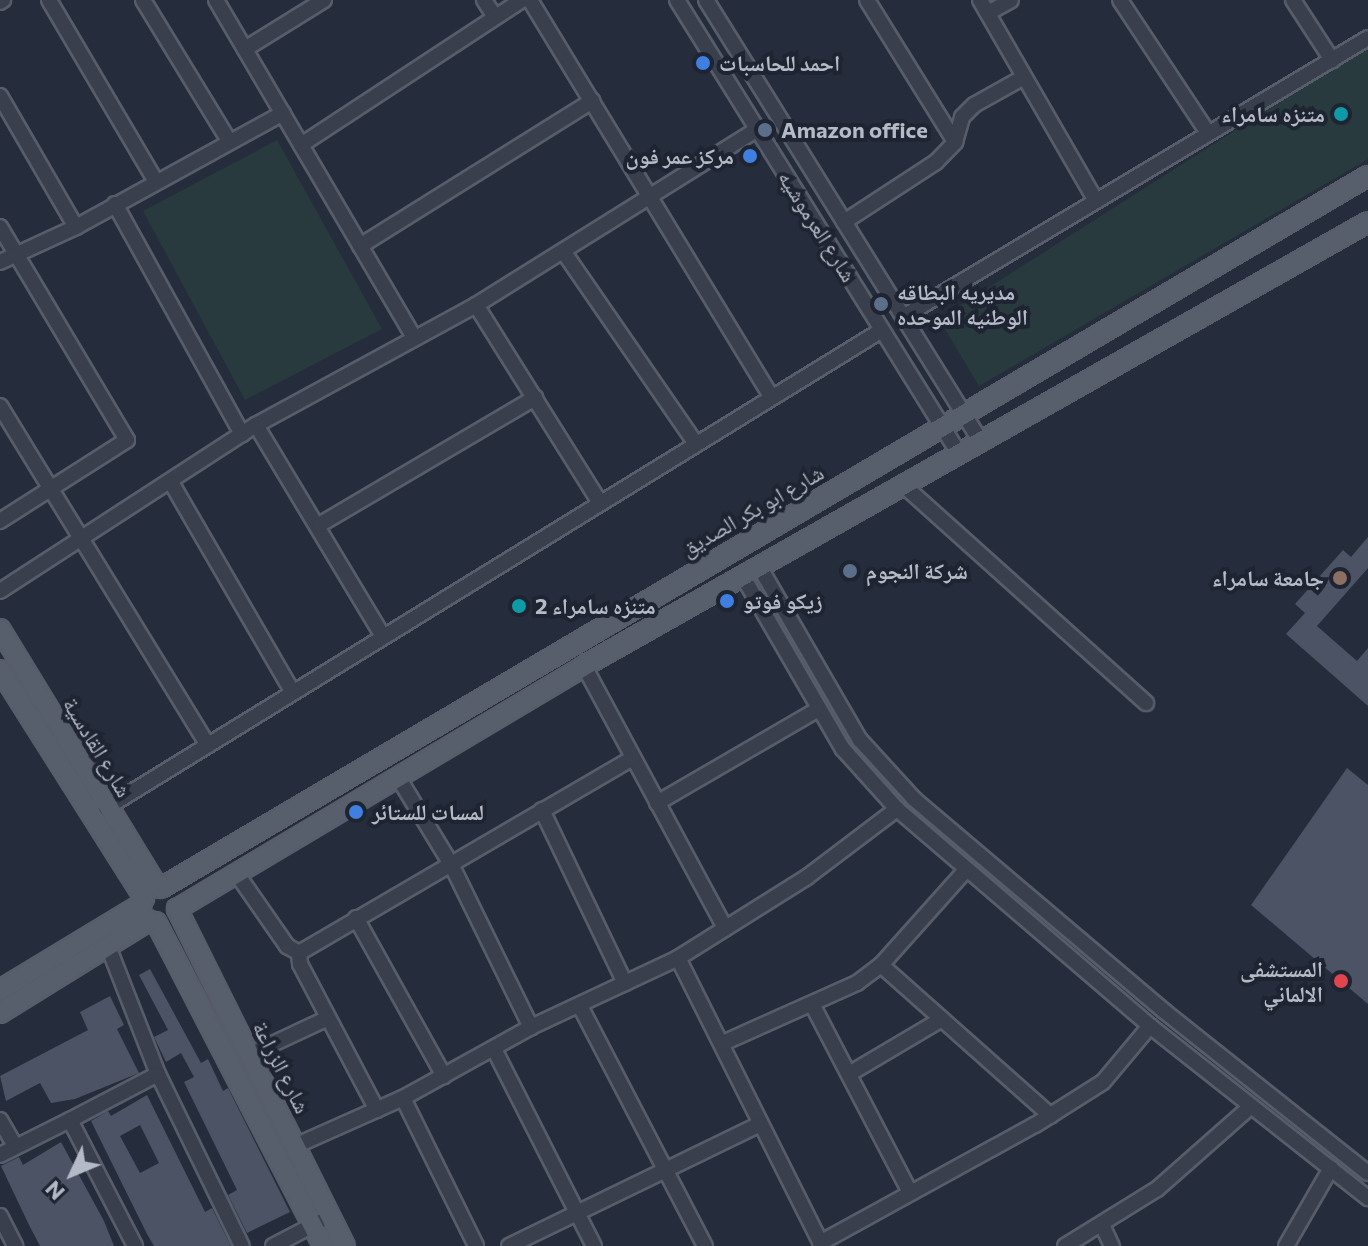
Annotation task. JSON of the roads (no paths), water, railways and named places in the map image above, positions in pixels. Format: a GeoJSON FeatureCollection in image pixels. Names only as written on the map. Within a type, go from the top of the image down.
{"type":"FeatureCollection","features":[{"type":"Feature","properties":{"kind":"main road","name":"شارع ابو بكر الصديق"},"geometry":{"type":"LineString","coordinates":[[152,903],[942,426],[1368,176]]}},
{"type":"Feature","properties":{"kind":"main road"},"geometry":{"type":"LineString","coordinates":[[152,903],[171,919],[177,909],[584,666],[1368,222]]}},
{"type":"Feature","properties":{"kind":"main road","name":"شارع القادسية"},"geometry":{"type":"LineString","coordinates":[[0,629],[106,808],[152,903]]}},
{"type":"Feature","properties":{"kind":"main road","name":"شارع القادسية"},"geometry":{"type":"LineString","coordinates":[[0,670],[152,903]]}},
{"type":"Feature","properties":{"kind":"main road","name":"شارع الزراعة"},"geometry":{"type":"LineString","coordinates":[[323,1246],[152,903],[173,894],[177,909],[345,1246]]}},
{"type":"Feature","properties":{"kind":"main road"},"geometry":{"type":"LineString","coordinates":[[0,1013],[108,946],[152,903]]}},
{"type":"Feature","properties":{"kind":"main road"},"geometry":{"type":"LineString","coordinates":[[0,990],[152,903]]}},
{"type":"Feature","properties":{"kind":"street"},"geometry":{"type":"LineString","coordinates":[[49,0],[155,180]]}},
{"type":"Feature","properties":{"kind":"street"},"geometry":{"type":"LineString","coordinates":[[143,0],[229,141]]}},
{"type":"Feature","properties":{"kind":"street"},"geometry":{"type":"LineString","coordinates":[[216,0],[413,336]]}},
{"type":"Feature","properties":{"kind":"street"},"geometry":{"type":"LineString","coordinates":[[245,49],[324,0]]}},
{"type":"Feature","properties":{"kind":"street"},"geometry":{"type":"LineString","coordinates":[[484,0],[495,17]]}},
{"type":"Feature","properties":{"kind":"street"},"geometry":{"type":"LineString","coordinates":[[301,145],[522,0]]}},
{"type":"Feature","properties":{"kind":"street"},"geometry":{"type":"LineString","coordinates":[[530,0],[652,195],[771,397]]}},
{"type":"Feature","properties":{"kind":"street","name":"شارع العرموشيه"},"geometry":{"type":"LineString","coordinates":[[679,0],[958,452]]}},
{"type":"Feature","properties":{"kind":"street","name":"شارع العرموشيه"},"geometry":{"type":"LineString","coordinates":[[706,0],[980,440]]}},
{"type":"Feature","properties":{"kind":"street"},"geometry":{"type":"LineString","coordinates":[[867,0],[955,142]]}},
{"type":"Feature","properties":{"kind":"street"},"geometry":{"type":"LineString","coordinates":[[980,0],[1095,199]]}},
{"type":"Feature","properties":{"kind":"street"},"geometry":{"type":"LineString","coordinates":[[988,13],[1011,0]]}},
{"type":"Feature","properties":{"kind":"street"},"geometry":{"type":"LineString","coordinates":[[1120,0],[1208,133]]}},
{"type":"Feature","properties":{"kind":"street"},"geometry":{"type":"LineString","coordinates":[[1293,0],[1332,60]]}},
{"type":"Feature","properties":{"kind":"street"},"geometry":{"type":"LineString","coordinates":[[903,317],[1095,199],[1368,38]]}},
{"type":"Feature","properties":{"kind":"street"},"geometry":{"type":"LineString","coordinates":[[844,222],[936,162],[955,142],[962,117],[974,105],[1024,77]]}},
{"type":"Feature","properties":{"kind":"street"},"geometry":{"type":"LineString","coordinates":[[0,96],[76,227]]}},
{"type":"Feature","properties":{"kind":"street"},"geometry":{"type":"LineString","coordinates":[[360,246],[592,101]]}},
{"type":"Feature","properties":{"kind":"street"},"geometry":{"type":"LineString","coordinates":[[0,262],[76,227],[155,180],[283,113]]}},
{"type":"Feature","properties":{"kind":"street"},"geometry":{"type":"LineString","coordinates":[[0,591],[172,484],[256,425],[413,336],[476,305],[758,129]]}},
{"type":"Feature","properties":{"kind":"street"},"geometry":{"type":"LineString","coordinates":[[115,204],[242,434]]}},
{"type":"Feature","properties":{"kind":"street"},"geometry":{"type":"LineString","coordinates":[[0,227],[127,440],[0,521]]}},
{"type":"Feature","properties":{"kind":"street"},"geometry":{"type":"LineString","coordinates":[[563,251],[695,442]]}},
{"type":"Feature","properties":{"kind":"street"},"geometry":{"type":"LineString","coordinates":[[476,305],[599,501]]}},
{"type":"Feature","properties":{"kind":"street"},"geometry":{"type":"LineString","coordinates":[[106,808],[599,501],[882,330]]}},
{"type":"Feature","properties":{"kind":"street"},"geometry":{"type":"LineString","coordinates":[[319,525],[535,398]]}},
{"type":"Feature","properties":{"kind":"street"},"geometry":{"type":"LineString","coordinates":[[0,406],[208,745]]}},
{"type":"Feature","properties":{"kind":"street"},"geometry":{"type":"LineString","coordinates":[[256,425],[319,525],[383,636]]}},
{"type":"Feature","properties":{"kind":"street"},"geometry":{"type":"LineString","coordinates":[[172,484],[293,693]]}},
{"type":"Feature","properties":{"kind":"street"},"geometry":{"type":"LineString","coordinates":[[902,484],[1146,703]]}},
{"type":"Feature","properties":{"kind":"street"},"geometry":{"type":"LineString","coordinates":[[759,566],[851,727],[914,799],[1164,1011],[1368,1173]]}},
{"type":"Feature","properties":{"kind":"street"},"geometry":{"type":"LineString","coordinates":[[742,575],[817,710],[843,749],[897,809],[1150,1026],[1368,1198]]}},
{"type":"Feature","properties":{"kind":"street"},"geometry":{"type":"LineString","coordinates":[[584,666],[725,928]]}},
{"type":"Feature","properties":{"kind":"street"},"geometry":{"type":"LineString","coordinates":[[657,803],[817,710]]}},
{"type":"Feature","properties":{"kind":"street"},"geometry":{"type":"LineString","coordinates":[[299,953],[633,758]]}},
{"type":"Feature","properties":{"kind":"street"},"geometry":{"type":"LineString","coordinates":[[398,777],[451,864],[531,1027]]}},
{"type":"Feature","properties":{"kind":"street"},"geometry":{"type":"LineString","coordinates":[[295,1146],[403,1098],[531,1027],[678,958],[807,877],[897,809]]}},
{"type":"Feature","properties":{"kind":"street"},"geometry":{"type":"LineString","coordinates":[[542,810],[625,983]]}},
{"type":"Feature","properties":{"kind":"street"},"geometry":{"type":"LineString","coordinates":[[723,1043],[813,1006],[881,965],[966,870]]}},
{"type":"Feature","properties":{"kind":"street"},"geometry":{"type":"LineString","coordinates":[[237,874],[287,946],[299,953]]}},
{"type":"Feature","properties":{"kind":"street"},"geometry":{"type":"LineString","coordinates":[[356,918],[444,1076]]}},
{"type":"Feature","properties":{"kind":"street"},"geometry":{"type":"LineString","coordinates":[[108,946],[158,1074],[242,1246]]}},
{"type":"Feature","properties":{"kind":"street"},"geometry":{"type":"LineString","coordinates":[[299,953],[300,964],[377,1110]]}},
{"type":"Feature","properties":{"kind":"street"},"geometry":{"type":"LineString","coordinates":[[678,958],[821,1244],[1051,1116],[1103,1082],[1150,1026]]}},
{"type":"Feature","properties":{"kind":"street"},"geometry":{"type":"LineString","coordinates":[[881,965],[1051,1116]]}},
{"type":"Feature","properties":{"kind":"street"},"geometry":{"type":"LineString","coordinates":[[580,1006],[705,1246]]}},
{"type":"Feature","properties":{"kind":"street"},"geometry":{"type":"LineString","coordinates":[[813,1006],[910,1192]]}},
{"type":"Feature","properties":{"kind":"street"},"geometry":{"type":"LineString","coordinates":[[249,1055],[328,1018]]}},
{"type":"Feature","properties":{"kind":"street"},"geometry":{"type":"LineString","coordinates":[[849,1074],[942,1019]]}},
{"type":"Feature","properties":{"kind":"street"},"geometry":{"type":"LineString","coordinates":[[494,1049],[594,1246]]}},
{"type":"Feature","properties":{"kind":"street"},"geometry":{"type":"LineString","coordinates":[[0,1155],[158,1074]]}},
{"type":"Feature","properties":{"kind":"street"},"geometry":{"type":"LineString","coordinates":[[403,1098],[476,1246]]}},
{"type":"Feature","properties":{"kind":"street"},"geometry":{"type":"LineString","coordinates":[[1065,1246],[1103,1227],[1157,1189],[1251,1106]]}},
{"type":"Feature","properties":{"kind":"street"},"geometry":{"type":"LineString","coordinates":[[0,1120],[15,1146]]}},
{"type":"Feature","properties":{"kind":"street"},"geometry":{"type":"LineString","coordinates":[[70,1120],[135,1246]]}},
{"type":"Feature","properties":{"kind":"street"},"geometry":{"type":"LineString","coordinates":[[509,1246],[665,1167],[760,1124]]}},
{"type":"Feature","properties":{"kind":"street"},"geometry":{"type":"LineString","coordinates":[[1286,1246],[1331,1168]]}},
{"type":"Feature","properties":{"kind":"street"},"geometry":{"type":"LineString","coordinates":[[0,1216],[15,1246]]}},
{"type":"Feature","properties":{"kind":"street"},"geometry":{"type":"LineString","coordinates":[[273,1246],[330,1216]]}},
{"type":"Feature","properties":{"kind":"street"},"geometry":{"type":"LineString","coordinates":[[1103,1227],[1112,1246]]}},
{"type":"Feature","properties":{"kind":"place","name":"احمد للحاسبات"},"geometry":{"type":"Point","coordinates":[703,63]}},
{"type":"Feature","properties":{"kind":"place","name":"متنزه سامراء"},"geometry":{"type":"Point","coordinates":[1341,114]}},
{"type":"Feature","properties":{"kind":"place","name":"Amazon office"},"geometry":{"type":"Point","coordinates":[765,130]}},
{"type":"Feature","properties":{"kind":"place","name":"مركز عمر فون"},"geometry":{"type":"Point","coordinates":[750,156]}},
{"type":"Feature","properties":{"kind":"place","name":"مديريه البطاقه الوطنيه الموحده"},"geometry":{"type":"Point","coordinates":[881,304]}},
{"type":"Feature","properties":{"kind":"place","name":"شركة النجوم"},"geometry":{"type":"Point","coordinates":[850,571]}},
{"type":"Feature","properties":{"kind":"place","name":"جامعة سامراء"},"geometry":{"type":"Point","coordinates":[1340,578]}},
{"type":"Feature","properties":{"kind":"place","name":"زيكو فوتو"},"geometry":{"type":"Point","coordinates":[727,601]}},
{"type":"Feature","properties":{"kind":"place","name":"متنزه سامراء 2"},"geometry":{"type":"Point","coordinates":[519,606]}},
{"type":"Feature","properties":{"kind":"place","name":"لمسات للستائر"},"geometry":{"type":"Point","coordinates":[356,812]}},
{"type":"Feature","properties":{"kind":"place","name":"المستشفى الالماني"},"geometry":{"type":"Point","coordinates":[1341,981]}}]}
